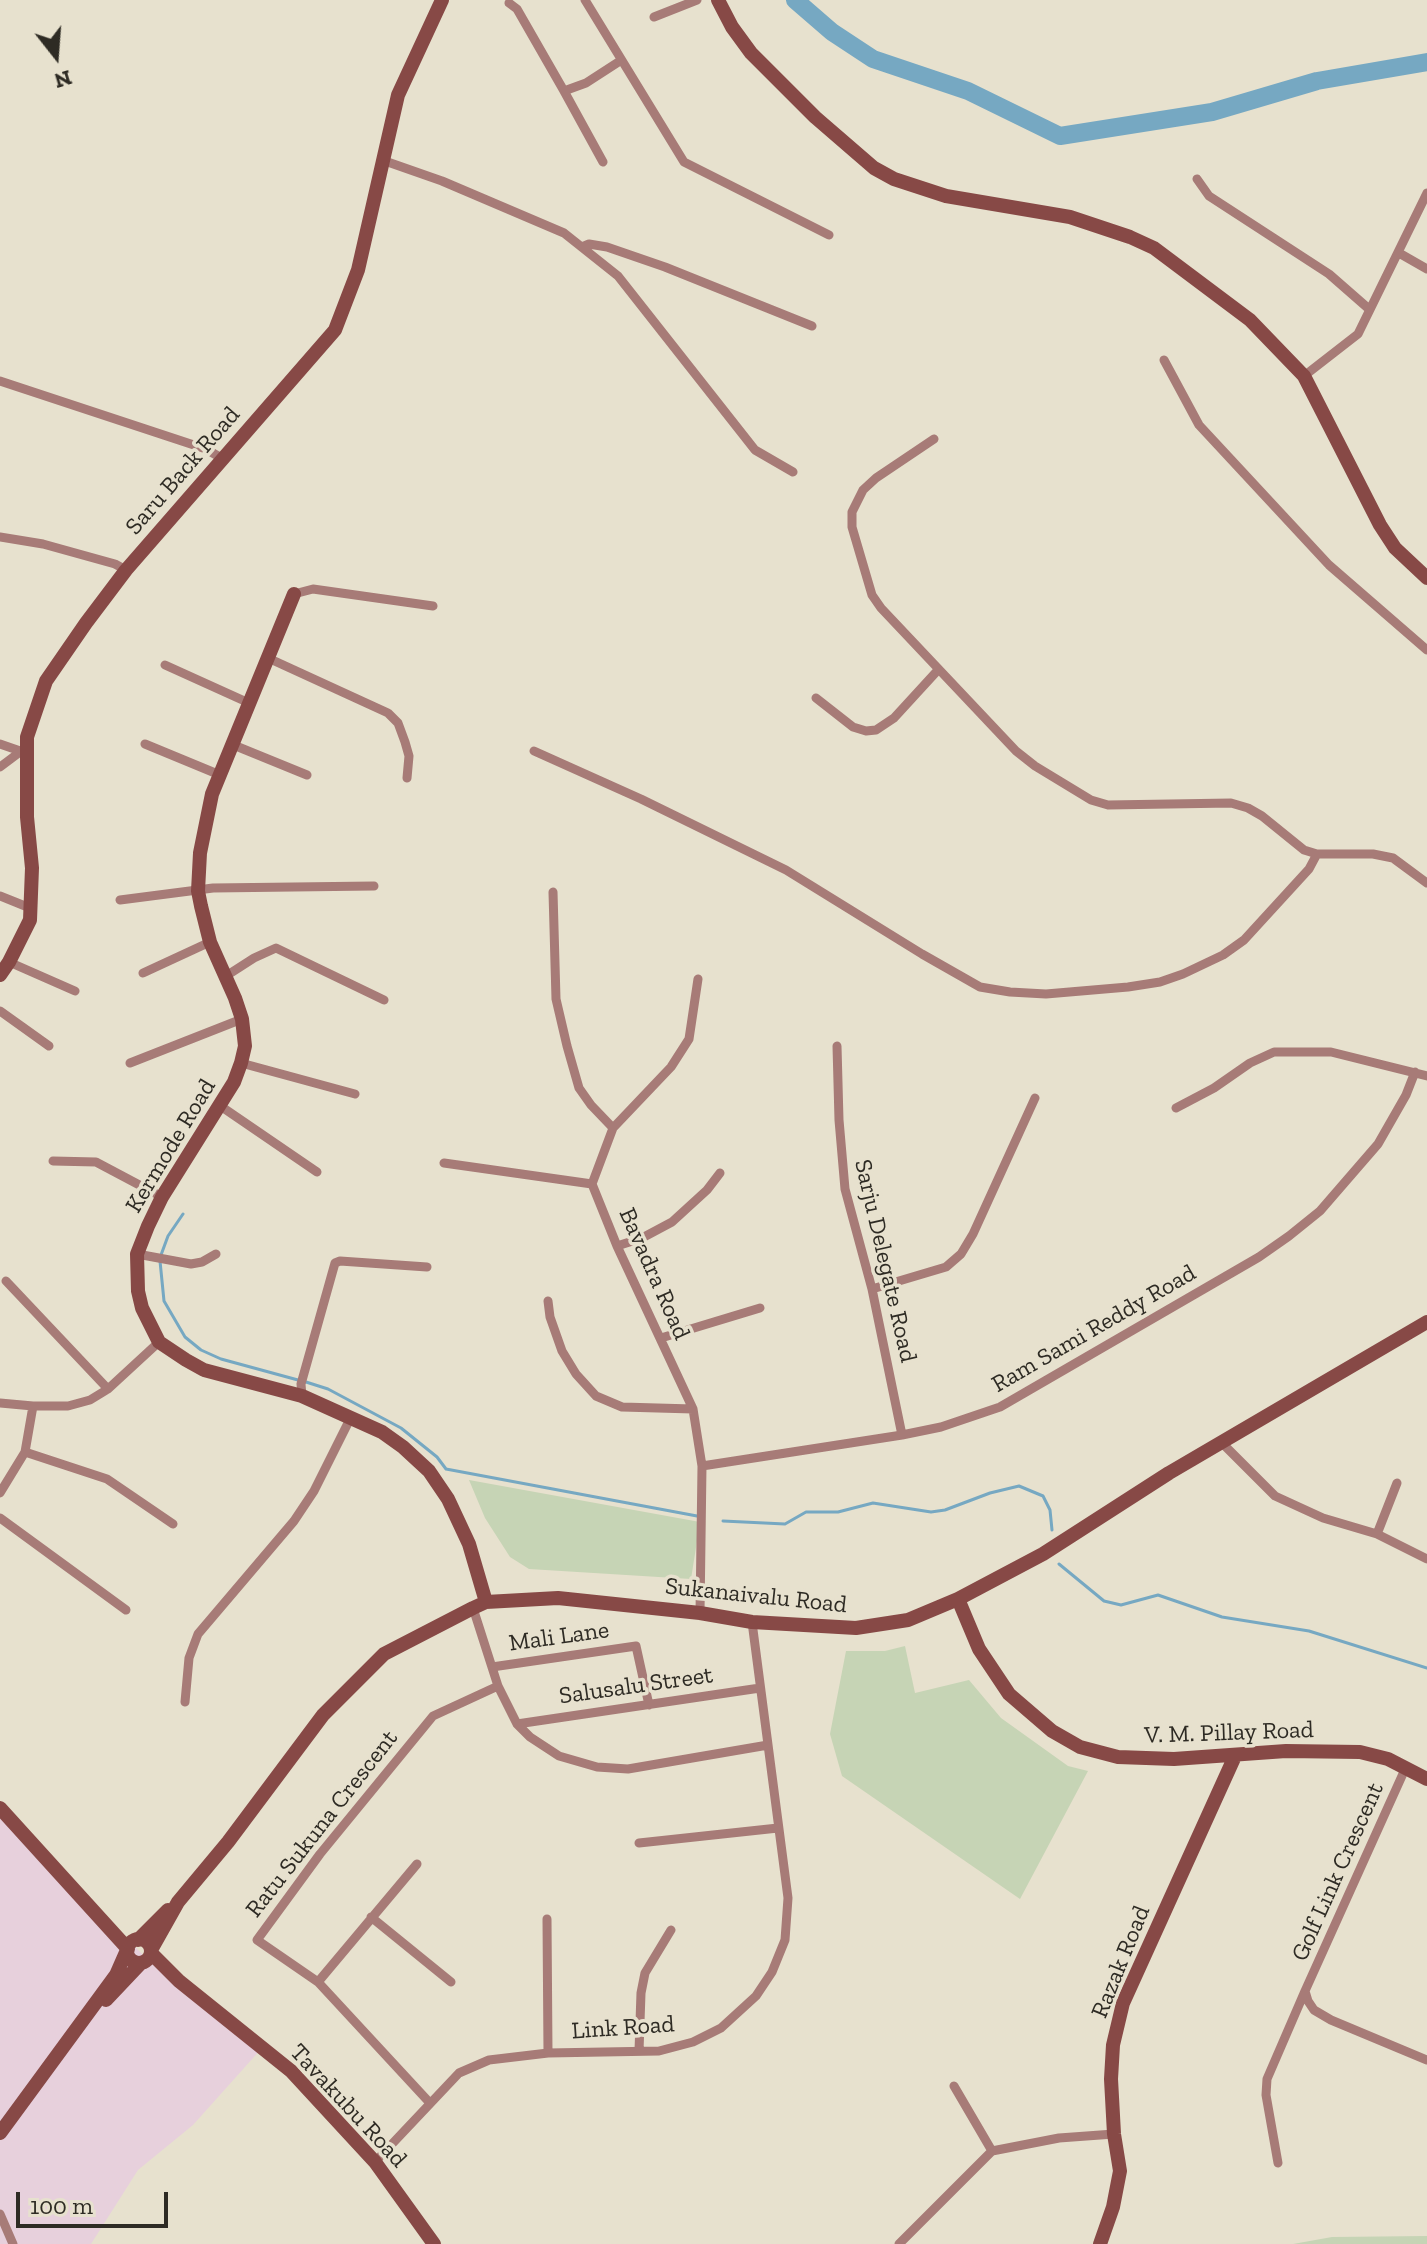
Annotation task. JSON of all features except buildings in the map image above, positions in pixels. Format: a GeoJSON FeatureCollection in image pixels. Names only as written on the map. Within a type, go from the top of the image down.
{"type":"FeatureCollection","features":[{"type":"Feature","properties":{"kind":"main road","name":"Saru Back Road"},"geometry":{"type":"LineString","coordinates":[[0,975],[30,920],[32,868],[23,752],[46,681],[126,570],[335,330],[358,270],[398,95],[442,0]]}},
{"type":"Feature","properties":{"kind":"main road"},"geometry":{"type":"LineString","coordinates":[[718,0],[751,53],[815,117],[874,168],[894,179],[946,196],[1070,217],[1130,237],[1154,248],[1250,320],[1304,376],[1380,525],[1395,548],[1427,578]]}},
{"type":"Feature","properties":{"kind":"main road","name":"Kermode Road"},"geometry":{"type":"LineString","coordinates":[[159,1342],[142,1308],[138,1291],[137,1254],[162,1197],[234,1082],[245,1046],[242,1019],[210,942],[198,891],[204,825],[231,744],[294,594]]}},
{"type":"Feature","properties":{"kind":"main road","name":"Sukanaivalu Road"},"geometry":{"type":"LineString","coordinates":[[0,2133],[116,1975],[132,1945],[178,1902],[228,1842],[323,1715],[384,1654],[480,1605],[558,1598],[700,1613],[752,1622],[856,1628],[908,1620],[958,1599],[1043,1554],[1169,1473],[1427,1322]]}},
{"type":"Feature","properties":{"kind":"main road"},"geometry":{"type":"LineString","coordinates":[[159,1342],[204,1370],[301,1390],[350,1419],[382,1432],[429,1471],[448,1499],[469,1544],[480,1605]]}},
{"type":"Feature","properties":{"kind":"main road","name":"V. M. Pillay Road"},"geometry":{"type":"LineString","coordinates":[[958,1599],[979,1649],[1009,1694],[1052,1731],[1080,1747],[1118,1757],[1174,1759],[1286,1751],[1360,1752],[1406,1767],[1427,1779]]}},
{"type":"Feature","properties":{"kind":"main road","name":"Razak Road"},"geometry":{"type":"LineString","coordinates":[[1100,2244],[1113,2207],[1120,2171],[1114,2134],[1112,2056],[1123,2003],[1235,1756]]}},
{"type":"Feature","properties":{"kind":"main road"},"geometry":{"type":"LineString","coordinates":[[0,1808],[88,1903],[132,1945]]}},
{"type":"Feature","properties":{"kind":"main road","name":"Sukanaivalu Road"},"geometry":{"type":"LineString","coordinates":[[83,2022],[146,1957],[178,1902]]}},
{"type":"Feature","properties":{"kind":"main road","name":"Tavakubu Road"},"geometry":{"type":"LineString","coordinates":[[132,1945],[133,1961],[146,1957],[291,2071],[375,2162],[434,2244]]}},
{"type":"Feature","properties":{"kind":"street"},"geometry":{"type":"LineString","coordinates":[[585,0],[684,162],[829,235]]}},
{"type":"Feature","properties":{"kind":"street"},"geometry":{"type":"LineString","coordinates":[[654,17],[697,0]]}},
{"type":"Feature","properties":{"kind":"street"},"geometry":{"type":"LineString","coordinates":[[509,3],[517,9],[603,162]]}},
{"type":"Feature","properties":{"kind":"street"},"geometry":{"type":"LineString","coordinates":[[564,91],[586,83],[620,61]]}},
{"type":"Feature","properties":{"kind":"street"},"geometry":{"type":"LineString","coordinates":[[382,160],[564,233],[618,276],[755,450],[793,472]]}},
{"type":"Feature","properties":{"kind":"street"},"geometry":{"type":"LineString","coordinates":[[1197,179],[1209,196],[1329,274],[1369,309]]}},
{"type":"Feature","properties":{"kind":"street"},"geometry":{"type":"LineString","coordinates":[[1304,376],[1358,334],[1427,193]]}},
{"type":"Feature","properties":{"kind":"street"},"geometry":{"type":"LineString","coordinates":[[582,247],[589,244],[607,247],[812,326]]}},
{"type":"Feature","properties":{"kind":"street"},"geometry":{"type":"LineString","coordinates":[[1399,253],[1427,269]]}},
{"type":"Feature","properties":{"kind":"street"},"geometry":{"type":"LineString","coordinates":[[1164,360],[1199,425],[1329,565],[1427,650]]}},
{"type":"Feature","properties":{"kind":"street"},"geometry":{"type":"LineString","coordinates":[[0,381],[206,449],[223,459]]}},
{"type":"Feature","properties":{"kind":"street"},"geometry":{"type":"LineString","coordinates":[[934,439],[863,490],[856,501],[852,527],[872,595],[1016,751],[1091,800],[1108,805],[1231,803],[1262,816],[1304,850],[1317,854],[1373,854],[1393,858],[1427,883]]}},
{"type":"Feature","properties":{"kind":"street"},"geometry":{"type":"LineString","coordinates":[[0,537],[43,544],[115,564],[126,570]]}},
{"type":"Feature","properties":{"kind":"street"},"geometry":{"type":"LineString","coordinates":[[294,594],[313,589],[433,606]]}},
{"type":"Feature","properties":{"kind":"street"},"geometry":{"type":"LineString","coordinates":[[268,658],[388,713],[398,723],[405,742],[409,756],[407,778]]}},
{"type":"Feature","properties":{"kind":"street"},"geometry":{"type":"LineString","coordinates":[[165,665],[249,703]]}},
{"type":"Feature","properties":{"kind":"street"},"geometry":{"type":"LineString","coordinates":[[816,698],[853,727],[876,730],[894,718],[938,670]]}},
{"type":"Feature","properties":{"kind":"street"},"geometry":{"type":"LineString","coordinates":[[0,744],[23,752]]}},
{"type":"Feature","properties":{"kind":"street"},"geometry":{"type":"LineString","coordinates":[[145,744],[220,775]]}},
{"type":"Feature","properties":{"kind":"street"},"geometry":{"type":"LineString","coordinates":[[231,744],[307,775]]}},
{"type":"Feature","properties":{"kind":"street"},"geometry":{"type":"LineString","coordinates":[[534,751],[786,870],[980,987],[1010,992],[1046,994],[1128,987],[1160,982],[1183,974],[1223,955],[1244,940],[1309,869],[1317,854]]}},
{"type":"Feature","properties":{"kind":"street"},"geometry":{"type":"LineString","coordinates":[[0,767],[23,752]]}},
{"type":"Feature","properties":{"kind":"street"},"geometry":{"type":"LineString","coordinates":[[120,900],[213,888],[374,886]]}},
{"type":"Feature","properties":{"kind":"street"},"geometry":{"type":"LineString","coordinates":[[553,892],[556,999],[567,1046],[579,1088],[613,1128]]}},
{"type":"Feature","properties":{"kind":"street"},"geometry":{"type":"LineString","coordinates":[[0,896],[30,908]]}},
{"type":"Feature","properties":{"kind":"street"},"geometry":{"type":"LineString","coordinates":[[143,973],[210,942]]}},
{"type":"Feature","properties":{"kind":"street"},"geometry":{"type":"LineString","coordinates":[[226,976],[276,948],[384,1000]]}},
{"type":"Feature","properties":{"kind":"street"},"geometry":{"type":"LineString","coordinates":[[9,962],[75,991]]}},
{"type":"Feature","properties":{"kind":"street"},"geometry":{"type":"LineString","coordinates":[[444,1163],[592,1184],[613,1128],[671,1067],[689,1039],[698,979]]}},
{"type":"Feature","properties":{"kind":"street"},"geometry":{"type":"LineString","coordinates":[[0,1011],[49,1046]]}},
{"type":"Feature","properties":{"kind":"street"},"geometry":{"type":"LineString","coordinates":[[130,1063],[242,1019]]}},
{"type":"Feature","properties":{"kind":"street","name":"Sarju Delegate Road"},"geometry":{"type":"LineString","coordinates":[[837,1046],[839,1131],[845,1189],[872,1289],[902,1435]]}},
{"type":"Feature","properties":{"kind":"street"},"geometry":{"type":"LineString","coordinates":[[1176,1108],[1274,1052],[1331,1052],[1427,1076]]}},
{"type":"Feature","properties":{"kind":"street"},"geometry":{"type":"LineString","coordinates":[[241,1063],[355,1094]]}},
{"type":"Feature","properties":{"kind":"street","name":"Ram Sami Reddy Road"},"geometry":{"type":"LineString","coordinates":[[702,1466],[902,1435],[941,1427],[1000,1407],[1097,1353],[1279,1243],[1320,1211],[1378,1144],[1406,1095],[1415,1072]]}},
{"type":"Feature","properties":{"kind":"street"},"geometry":{"type":"LineString","coordinates":[[872,1289],[946,1267],[961,1254],[1035,1098]]}},
{"type":"Feature","properties":{"kind":"street"},"geometry":{"type":"LineString","coordinates":[[219,1105],[317,1172]]}},
{"type":"Feature","properties":{"kind":"street"},"geometry":{"type":"LineString","coordinates":[[53,1161],[96,1162],[162,1197]]}},
{"type":"Feature","properties":{"kind":"street"},"geometry":{"type":"LineString","coordinates":[[617,1246],[642,1238],[672,1222],[707,1190],[720,1173]]}},
{"type":"Feature","properties":{"kind":"street","name":"Bavadra Road"},"geometry":{"type":"LineString","coordinates":[[592,1184],[617,1246],[693,1409],[702,1466],[700,1613]]}},
{"type":"Feature","properties":{"kind":"street"},"geometry":{"type":"LineString","coordinates":[[137,1254],[191,1264],[216,1254]]}},
{"type":"Feature","properties":{"kind":"street"},"geometry":{"type":"LineString","coordinates":[[301,1390],[335,1263],[427,1267]]}},
{"type":"Feature","properties":{"kind":"street"},"geometry":{"type":"LineString","coordinates":[[6,1281],[108,1389]]}},
{"type":"Feature","properties":{"kind":"street"},"geometry":{"type":"LineString","coordinates":[[548,1301],[562,1351],[576,1374],[596,1396],[622,1407],[693,1409]]}},
{"type":"Feature","properties":{"kind":"street"},"geometry":{"type":"LineString","coordinates":[[661,1338],[760,1308]]}},
{"type":"Feature","properties":{"kind":"street"},"geometry":{"type":"LineString","coordinates":[[0,1403],[68,1406],[90,1400],[108,1389],[159,1342]]}},
{"type":"Feature","properties":{"kind":"street"},"geometry":{"type":"LineString","coordinates":[[0,1493],[25,1452],[33,1406]]}},
{"type":"Feature","properties":{"kind":"street"},"geometry":{"type":"LineString","coordinates":[[185,1702],[189,1658],[198,1634],[294,1521],[314,1491],[350,1419]]}},
{"type":"Feature","properties":{"kind":"street"},"geometry":{"type":"LineString","coordinates":[[1223,1444],[1275,1496],[1323,1518],[1377,1534],[1427,1559]]}},
{"type":"Feature","properties":{"kind":"street"},"geometry":{"type":"LineString","coordinates":[[25,1452],[107,1479],[173,1524]]}},
{"type":"Feature","properties":{"kind":"street"},"geometry":{"type":"LineString","coordinates":[[1377,1534],[1397,1483]]}},
{"type":"Feature","properties":{"kind":"street"},"geometry":{"type":"LineString","coordinates":[[0,1518],[126,1610]]}},
{"type":"Feature","properties":{"kind":"street"},"geometry":{"type":"LineString","coordinates":[[480,1605],[492,1667],[517,1724],[530,1737],[559,1756],[597,1767],[628,1769],[768,1745]]}},
{"type":"Feature","properties":{"kind":"street","name":"Link Road"},"geometry":{"type":"LineString","coordinates":[[375,2162],[459,2073],[489,2060],[548,2053],[659,2051],[693,2042],[721,2028],[756,1996],[772,1972],[785,1940],[788,1898],[752,1622]]}},
{"type":"Feature","properties":{"kind":"street","name":"Mali Lane"},"geometry":{"type":"LineString","coordinates":[[492,1667],[638,1647],[649,1705]]}},
{"type":"Feature","properties":{"kind":"street","name":"Ratu Sukuna Crescent"},"geometry":{"type":"LineString","coordinates":[[429,2102],[318,1982],[257,1940],[320,1854],[433,1716],[498,1686]]}},
{"type":"Feature","properties":{"kind":"street","name":"Salusalu Street"},"geometry":{"type":"LineString","coordinates":[[517,1724],[760,1688]]}},
{"type":"Feature","properties":{"kind":"street","name":"Golf Link Crescent"},"geometry":{"type":"LineString","coordinates":[[1406,1767],[1305,1991],[1314,2010],[1331,2020],[1427,2060]]}},
{"type":"Feature","properties":{"kind":"street"},"geometry":{"type":"LineString","coordinates":[[639,1843],[778,1828]]}},
{"type":"Feature","properties":{"kind":"street"},"geometry":{"type":"LineString","coordinates":[[318,1982],[417,1864]]}},
{"type":"Feature","properties":{"kind":"street"},"geometry":{"type":"LineString","coordinates":[[371,1917],[451,1982]]}},
{"type":"Feature","properties":{"kind":"street"},"geometry":{"type":"LineString","coordinates":[[547,1919],[548,2053]]}},
{"type":"Feature","properties":{"kind":"street"},"geometry":{"type":"LineString","coordinates":[[639,2051],[641,1993],[645,1973],[671,1930]]}},
{"type":"Feature","properties":{"kind":"street"},"geometry":{"type":"LineString","coordinates":[[1278,2163],[1266,2095],[1267,2079],[1305,1991]]}},
{"type":"Feature","properties":{"kind":"street"},"geometry":{"type":"LineString","coordinates":[[954,2086],[992,2151]]}},
{"type":"Feature","properties":{"kind":"street"},"geometry":{"type":"LineString","coordinates":[[899,2244],[992,2151],[1059,2138],[1114,2134]]}},
{"type":"Feature","properties":{"kind":"street"},"geometry":{"type":"LineString","coordinates":[[0,2214],[13,2244]]}},
{"type":"Feature","properties":{"kind":"shaded area"},"geometry":{"type":"Polygon","coordinates":[[[0,1808],[147,1959],[262,2048],[193,2125],[138,2170],[91,2244],[0,2244],[0,1808]]]}},
{"type":"Feature","properties":{"kind":"green space"},"geometry":{"type":"Polygon","coordinates":[[[469,1480],[700,1522],[691,1579],[529,1569],[510,1557],[485,1518],[469,1480]]]}},
{"type":"Feature","properties":{"kind":"green space"},"geometry":{"type":"Polygon","coordinates":[[[905,1646],[915,1693],[969,1680],[1001,1718],[1068,1766],[1088,1771],[1020,1899],[842,1776],[830,1734],[846,1651],[885,1651],[905,1646]]]}},
{"type":"Feature","properties":{"kind":"green space"},"geometry":{"type":"Polygon","coordinates":[[[1427,2236],[1427,2244],[1293,2244],[1332,2237],[1427,2236]]]}},
{"type":"Feature","properties":{"kind":"waterway"},"geometry":{"type":"LineString","coordinates":[[795,0],[832,32],[873,59],[968,91],[1060,136],[1212,112],[1317,81],[1427,62]]}},
{"type":"Feature","properties":{"kind":"waterway"},"geometry":{"type":"LineString","coordinates":[[161,1255],[168,1236],[183,1214]]}},
{"type":"Feature","properties":{"kind":"waterway"},"geometry":{"type":"LineString","coordinates":[[160,1261],[164,1301],[185,1337],[201,1350],[221,1359],[298,1380]]}},
{"type":"Feature","properties":{"kind":"waterway"},"geometry":{"type":"LineString","coordinates":[[306,1382],[328,1389],[401,1428],[437,1457],[446,1469],[697,1516]]}},
{"type":"Feature","properties":{"kind":"waterway"},"geometry":{"type":"LineString","coordinates":[[723,1521],[785,1524],[806,1512],[838,1512],[873,1503],[931,1512],[1019,1486],[1043,1496],[1050,1510],[1052,1530]]}},
{"type":"Feature","properties":{"kind":"waterway"},"geometry":{"type":"LineString","coordinates":[[1059,1564],[1104,1601],[1121,1605],[1158,1595],[1222,1617],[1309,1631],[1427,1668]]}}]}
